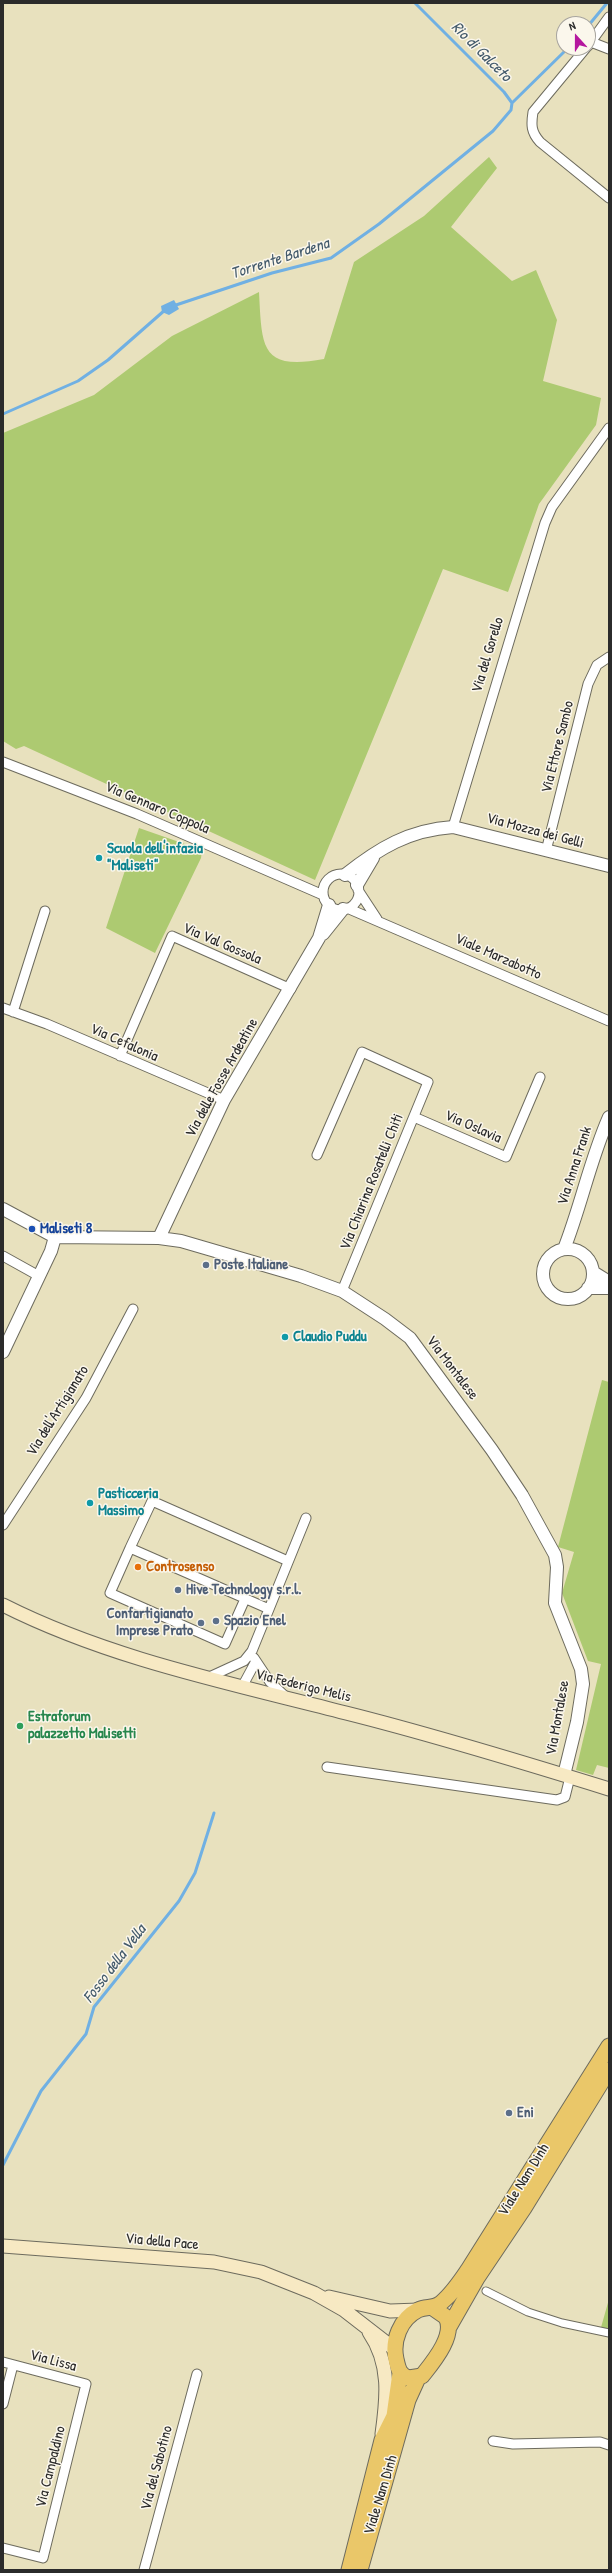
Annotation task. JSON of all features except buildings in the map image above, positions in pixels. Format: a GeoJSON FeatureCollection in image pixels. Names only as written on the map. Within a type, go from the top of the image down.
{"type":"FeatureCollection","features":[{"type":"Feature","properties":{"kind":"main road","name":"Via Federigo Melis"},"geometry":{"type":"LineString","coordinates":[[3,1598],[37,1620]]}},
{"type":"Feature","properties":{"kind":"main road","name":"Via Federigo Melis"},"geometry":{"type":"LineString","coordinates":[[3,1605],[88,1642],[207,1678],[348,1713],[567,1776]]}},
{"type":"Feature","properties":{"kind":"main road"},"geometry":{"type":"LineString","coordinates":[[567,1776],[609,1790]]}},
{"type":"Feature","properties":{"kind":"main road","name":"Viale Nam Dinh"},"geometry":{"type":"LineString","coordinates":[[393,2348],[403,2324],[409,2316],[426,2309],[450,2294],[468,2270],[609,2046]]}},
{"type":"Feature","properties":{"kind":"main road","name":"Viale Nam Dinh"},"geometry":{"type":"LineString","coordinates":[[360,2570],[375,2512],[404,2421],[408,2400],[418,2378],[428,2368],[443,2345],[449,2327],[485,2266],[524,2208],[609,2070]]}},
{"type":"Feature","properties":{"kind":"main road","name":"Via della Pace"},"geometry":{"type":"LineString","coordinates":[[3,2246],[214,2262],[262,2272],[314,2293]]}},
{"type":"Feature","properties":{"kind":"main road"},"geometry":{"type":"LineString","coordinates":[[314,2293],[390,2311],[426,2309],[446,2317],[449,2327]]}},
{"type":"Feature","properties":{"kind":"main road"},"geometry":{"type":"LineString","coordinates":[[314,2293],[364,2324],[393,2348],[400,2373],[408,2378],[418,2378]]}},
{"type":"Feature","properties":{"kind":"main road"},"geometry":{"type":"LineString","coordinates":[[364,2324],[375,2340],[384,2364],[387,2401],[382,2440]]}},
{"type":"Feature","properties":{"kind":"main road"},"geometry":{"type":"LineString","coordinates":[[404,2421],[439,2362],[443,2345]]}},
{"type":"Feature","properties":{"kind":"main road","name":"Viale Nam Dinh"},"geometry":{"type":"LineString","coordinates":[[349,2570],[382,2440],[394,2416],[400,2373]]}},
{"type":"Feature","properties":{"kind":"street"},"geometry":{"type":"LineString","coordinates":[[596,34],[609,17]]}},
{"type":"Feature","properties":{"kind":"street"},"geometry":{"type":"LineString","coordinates":[[596,47],[609,49]]}},
{"type":"Feature","properties":{"kind":"street"},"geometry":{"type":"LineString","coordinates":[[579,56],[533,112],[531,124],[533,134],[540,142],[609,198]]}},
{"type":"Feature","properties":{"kind":"street","name":"Via del Gorello"},"geometry":{"type":"LineString","coordinates":[[453,827],[545,523],[556,501],[609,428]]}},
{"type":"Feature","properties":{"kind":"street","name":"Via Ettore Sambo"},"geometry":{"type":"LineString","coordinates":[[546,851],[588,684],[597,665],[609,657]]}},
{"type":"Feature","properties":{"kind":"street","name":"Via Gennaro Coppola"},"geometry":{"type":"LineString","coordinates":[[3,762],[137,814],[298,885],[326,900]]}},
{"type":"Feature","properties":{"kind":"street"},"geometry":{"type":"LineString","coordinates":[[345,875],[376,853],[409,835],[432,828],[453,827]]}},
{"type":"Feature","properties":{"kind":"street","name":"Via Mozza dei Gelli"},"geometry":{"type":"LineString","coordinates":[[453,827],[609,866]]}},
{"type":"Feature","properties":{"kind":"street"},"geometry":{"type":"LineString","coordinates":[[376,853],[358,887],[357,899],[345,909],[326,900],[324,884],[331,876],[345,875],[351,878],[358,887],[377,919]]}},
{"type":"Feature","properties":{"kind":"street","name":"Via Gennaro Coppola"},"geometry":{"type":"LineString","coordinates":[[298,885],[324,884]]}},
{"type":"Feature","properties":{"kind":"street","name":"Via delle Fosse Ardeatine"},"geometry":{"type":"LineString","coordinates":[[320,938],[326,900]]}},
{"type":"Feature","properties":{"kind":"street","name":"Via delle Fosse Ardeatine"},"geometry":{"type":"LineString","coordinates":[[159,1238],[224,1100],[320,938],[345,909]]}},
{"type":"Feature","properties":{"kind":"street","name":"Viale Marzabotto"},"geometry":{"type":"LineString","coordinates":[[345,909],[377,919],[609,1021]]}},
{"type":"Feature","properties":{"kind":"street"},"geometry":{"type":"LineString","coordinates":[[13,1012],[45,911]]}},
{"type":"Feature","properties":{"kind":"street","name":"Via Val Gossola"},"geometry":{"type":"LineString","coordinates":[[120,1056],[172,936],[291,989]]}},
{"type":"Feature","properties":{"kind":"street","name":"Via Cefalonia"},"geometry":{"type":"LineString","coordinates":[[3,1008],[224,1100]]}},
{"type":"Feature","properties":{"kind":"street","name":"Via Chiarina Rosatelli Chiti"},"geometry":{"type":"LineString","coordinates":[[317,1155],[362,1052],[428,1082],[342,1292]]}},
{"type":"Feature","properties":{"kind":"street","name":"Via Oslavia"},"geometry":{"type":"LineString","coordinates":[[414,1117],[506,1157],[540,1077]]}},
{"type":"Feature","properties":{"kind":"street","name":"Via Anna Frank"},"geometry":{"type":"LineString","coordinates":[[564,1249],[573,1225],[587,1172],[609,1117]]}},
{"type":"Feature","properties":{"kind":"street","name":"Via Montalese"},"geometry":{"type":"LineString","coordinates":[[3,1209],[55,1237],[159,1238],[202,1245],[301,1276],[342,1292],[393,1325],[410,1338],[496,1457],[522,1496],[555,1555],[557,1567],[556,1604],[581,1669],[582,1684],[567,1776]]}},
{"type":"Feature","properties":{"kind":"street"},"geometry":{"type":"LineString","coordinates":[[573,1225],[580,1252],[589,1261],[593,1272],[588,1288],[582,1294],[566,1299],[558,1297],[546,1287],[542,1271],[545,1263],[556,1252],[564,1249],[580,1252]]}},
{"type":"Feature","properties":{"kind":"street"},"geometry":{"type":"LineString","coordinates":[[3,1352],[39,1276],[55,1237]]}},
{"type":"Feature","properties":{"kind":"street"},"geometry":{"type":"LineString","coordinates":[[3,1256],[39,1276]]}},
{"type":"Feature","properties":{"kind":"street"},"geometry":{"type":"LineString","coordinates":[[593,1272],[609,1282]]}},
{"type":"Feature","properties":{"kind":"street"},"geometry":{"type":"LineString","coordinates":[[588,1288],[609,1288]]}},
{"type":"Feature","properties":{"kind":"street","name":"Via dell'Artigianato"},"geometry":{"type":"LineString","coordinates":[[3,1525],[86,1398],[133,1309]]}},
{"type":"Feature","properties":{"kind":"street"},"geometry":{"type":"LineString","coordinates":[[245,1599],[225,1644],[110,1593],[152,1501],[288,1561]]}},
{"type":"Feature","properties":{"kind":"street"},"geometry":{"type":"LineString","coordinates":[[207,1678],[244,1661],[252,1651],[306,1518]]}},
{"type":"Feature","properties":{"kind":"street"},"geometry":{"type":"LineString","coordinates":[[130,1548],[269,1609]]}},
{"type":"Feature","properties":{"kind":"street"},"geometry":{"type":"LineString","coordinates":[[252,1651],[256,1661],[270,1682],[287,1698]]}},
{"type":"Feature","properties":{"kind":"street"},"geometry":{"type":"LineString","coordinates":[[242,1687],[244,1661]]}},
{"type":"Feature","properties":{"kind":"street"},"geometry":{"type":"LineString","coordinates":[[242,1687],[256,1661]]}},
{"type":"Feature","properties":{"kind":"street"},"geometry":{"type":"LineString","coordinates":[[327,1767],[557,1800],[565,1797],[567,1776]]}},
{"type":"Feature","properties":{"kind":"street"},"geometry":{"type":"LineString","coordinates":[[486,2291],[528,2312],[562,2323],[609,2333]]}},
{"type":"Feature","properties":{"kind":"street","name":"Via Lissa"},"geometry":{"type":"LineString","coordinates":[[3,2362],[86,2384]]}},
{"type":"Feature","properties":{"kind":"street"},"geometry":{"type":"LineString","coordinates":[[3,2404],[13,2365]]}},
{"type":"Feature","properties":{"kind":"street","name":"Via del Sabotino"},"geometry":{"type":"LineString","coordinates":[[144,2570],[197,2374]]}},
{"type":"Feature","properties":{"kind":"street","name":"Via Campaldino"},"geometry":{"type":"LineString","coordinates":[[3,2548],[43,2558],[86,2384]]}},
{"type":"Feature","properties":{"kind":"street"},"geometry":{"type":"LineString","coordinates":[[493,2441],[513,2444],[600,2442],[609,2445]]}},
{"type":"Feature","properties":{"kind":"green space"},"geometry":{"type":"Polygon","coordinates":[[[489,157],[497,168],[451,227],[512,281],[536,270],[557,320],[543,381],[601,398],[596,425],[539,504],[508,592],[443,569],[315,880],[24,746],[16,749],[3,741],[3,433],[94,395],[172,336],[259,292],[261,327],[264,341],[269,351],[276,358],[287,361],[303,362],[324,359],[354,262],[424,216],[489,157]]]}},
{"type":"Feature","properties":{"kind":"green space"},"geometry":{"type":"Polygon","coordinates":[[[139,828],[202,850],[201,858],[155,953],[106,928],[139,828]]]}},
{"type":"Feature","properties":{"kind":"green space"},"geometry":{"type":"Polygon","coordinates":[[[602,1380],[609,1382],[609,1768],[597,1765],[593,1775],[576,1770],[601,1664],[588,1661],[562,1593],[574,1552],[558,1547],[602,1380]]]}},
{"type":"Feature","properties":{"kind":"green space"},"geometry":{"type":"Polygon","coordinates":[[[609,2299],[609,2333],[600,2331],[609,2299]]]}},
{"type":"Feature","properties":{"kind":"water"},"geometry":{"type":"Polygon","coordinates":[[[174,300],[179,309],[169,315],[162,312],[161,306],[174,300]]]}},
{"type":"Feature","properties":{"kind":"waterway","name":"Rio di Galceto"},"geometry":{"type":"LineString","coordinates":[[415,3],[504,92],[512,103]]}},
{"type":"Feature","properties":{"kind":"waterway","name":"Torrente Bardena"},"geometry":{"type":"LineString","coordinates":[[596,16],[607,3]]}},
{"type":"Feature","properties":{"kind":"waterway","name":"Torrente Bardena"},"geometry":{"type":"LineString","coordinates":[[173,306],[272,273],[331,258],[379,224],[493,131],[511,110],[512,103],[560,56]]}},
{"type":"Feature","properties":{"kind":"waterway","name":"Torrente Bardena"},"geometry":{"type":"LineString","coordinates":[[3,414],[78,381],[108,360],[165,310]]}},
{"type":"Feature","properties":{"kind":"waterway","name":"Fosso della Vella"},"geometry":{"type":"LineString","coordinates":[[3,2165],[41,2091],[86,2034],[94,2007],[179,1901],[195,1873],[214,1813]]}},
{"type":"Feature","properties":{"kind":"place","name":"Scuola dell'infazia \"Maliseti\""},"geometry":{"type":"Point","coordinates":[99,858]}},
{"type":"Feature","properties":{"kind":"place","name":"Maliseti 8"},"geometry":{"type":"Point","coordinates":[32,1229]}},
{"type":"Feature","properties":{"kind":"place","name":"Poste Italiane"},"geometry":{"type":"Point","coordinates":[206,1265]}},
{"type":"Feature","properties":{"kind":"place","name":"Claudio Puddu"},"geometry":{"type":"Point","coordinates":[285,1337]}},
{"type":"Feature","properties":{"kind":"place","name":"Pasticceria Massimo"},"geometry":{"type":"Point","coordinates":[90,1503]}},
{"type":"Feature","properties":{"kind":"place","name":"Controsenso"},"geometry":{"type":"Point","coordinates":[138,1567]}},
{"type":"Feature","properties":{"kind":"place","name":"Hive Technology s.r.l."},"geometry":{"type":"Point","coordinates":[178,1590]}},
{"type":"Feature","properties":{"kind":"place","name":"Spazio Enel"},"geometry":{"type":"Point","coordinates":[216,1621]}},
{"type":"Feature","properties":{"kind":"place","name":"Confartigianato Imprese Prato"},"geometry":{"type":"Point","coordinates":[201,1623]}},
{"type":"Feature","properties":{"kind":"place","name":"Estraforum palazzetto Malisetti"},"geometry":{"type":"Point","coordinates":[20,1726]}},
{"type":"Feature","properties":{"kind":"place","name":"Eni"},"geometry":{"type":"Point","coordinates":[509,2113]}}]}
